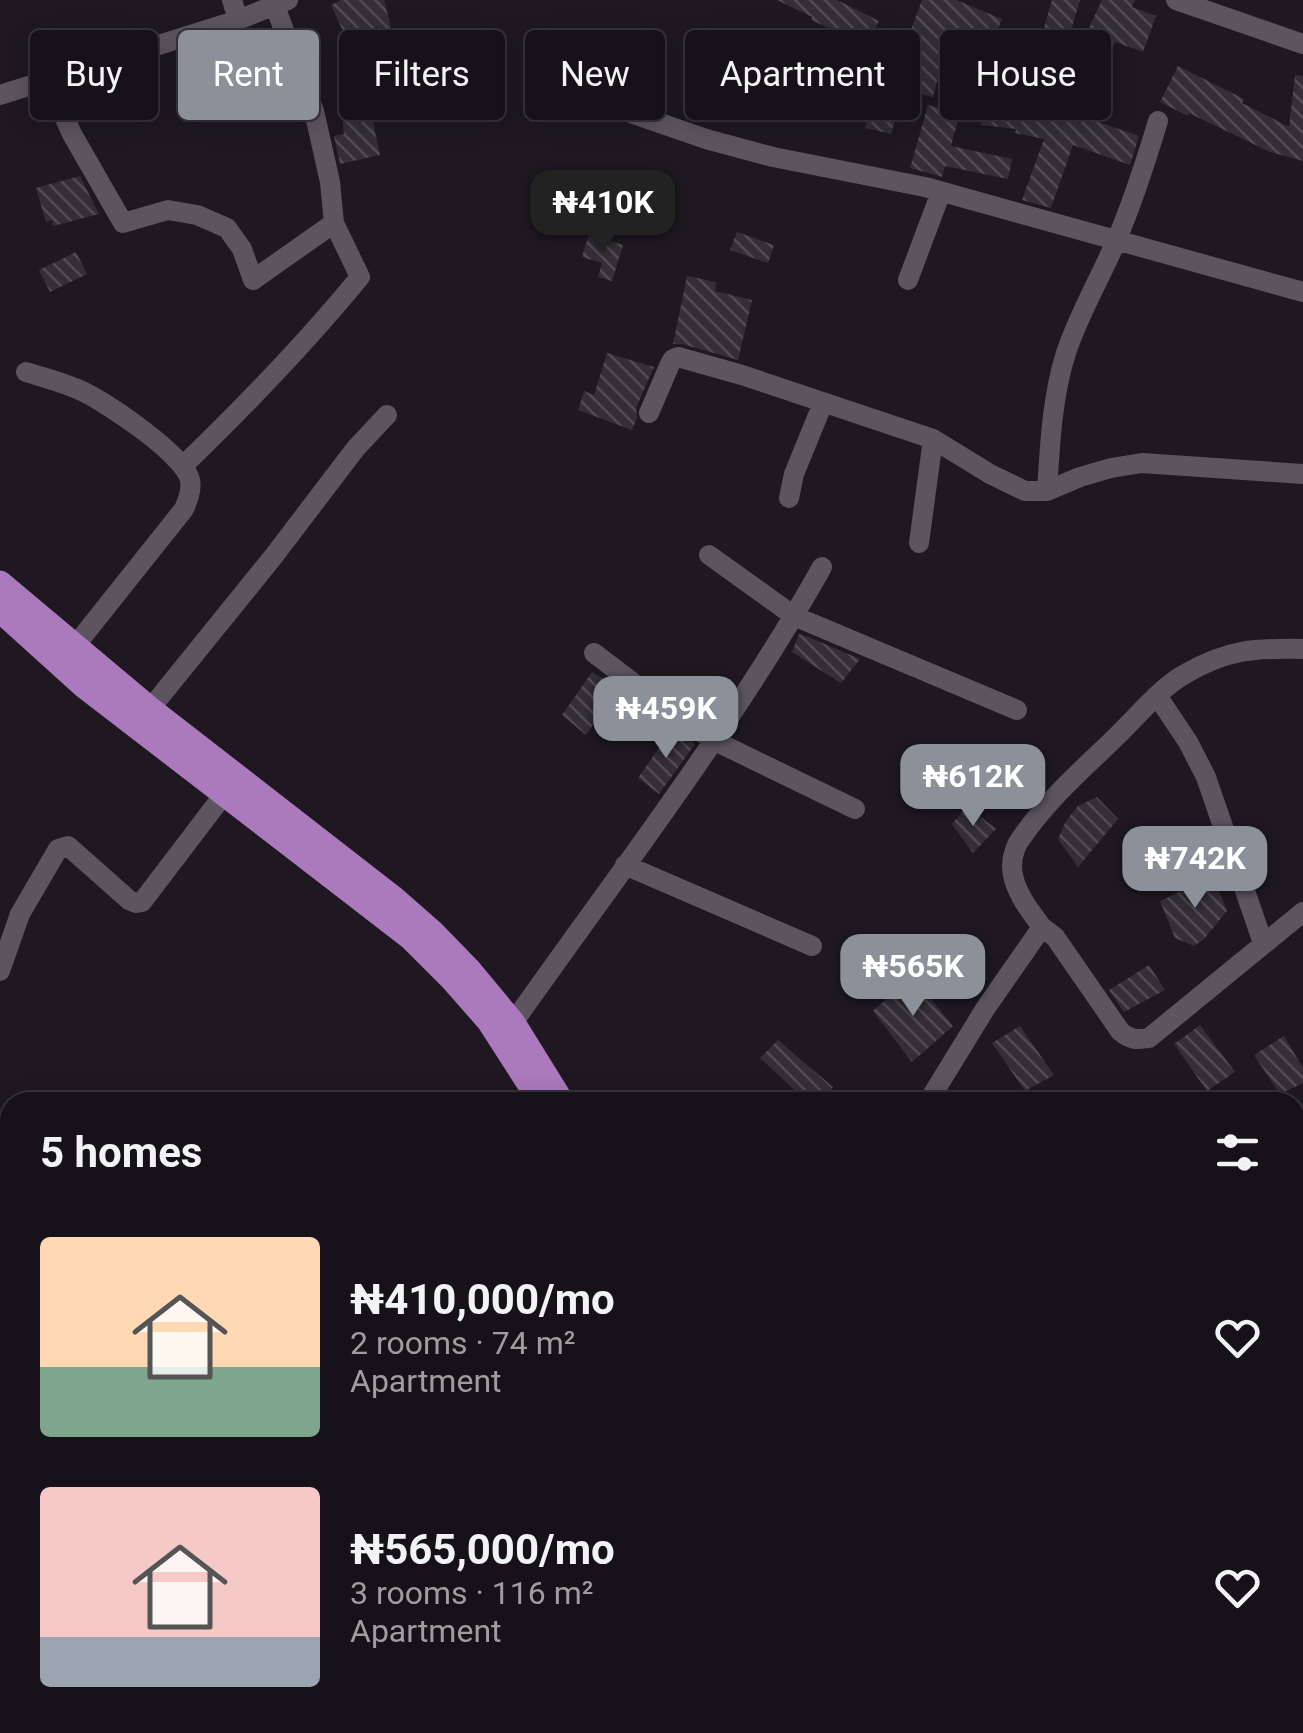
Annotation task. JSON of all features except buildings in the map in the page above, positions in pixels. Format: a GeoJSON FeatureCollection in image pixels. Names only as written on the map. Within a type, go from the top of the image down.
{"type":"FeatureCollection","features":[{"type":"Feature","properties":{"kind":"main road"},"geometry":{"type":"LineString","coordinates":[[0,583],[150,709],[434,933],[513,1023],[556,1092]]}},
{"type":"Feature","properties":{"kind":"main road"},"geometry":{"type":"LineString","coordinates":[[4,618],[83,684],[410,937],[489,1021],[535,1092]]}},
{"type":"Feature","properties":{"kind":"street"},"geometry":{"type":"LineString","coordinates":[[1176,0],[1303,44]]}},
{"type":"Feature","properties":{"kind":"street"},"geometry":{"type":"LineString","coordinates":[[158,38],[235,10],[281,3],[314,111],[330,182],[334,223],[360,278],[251,400],[184,466]]}},
{"type":"Feature","properties":{"kind":"street"},"geometry":{"type":"LineString","coordinates":[[0,95],[30,85]]}},
{"type":"Feature","properties":{"kind":"street"},"geometry":{"type":"LineString","coordinates":[[66,120],[123,223],[168,210],[198,215],[226,228],[242,249],[253,280],[334,223]]}},
{"type":"Feature","properties":{"kind":"street"},"geometry":{"type":"LineString","coordinates":[[651,120],[706,139],[941,192],[1303,292]]}},
{"type":"Feature","properties":{"kind":"street"},"geometry":{"type":"LineString","coordinates":[[1047,491],[1056,392],[1066,352],[1117,240],[1158,121]]}},
{"type":"Feature","properties":{"kind":"street"},"geometry":{"type":"LineString","coordinates":[[908,280],[941,192]]}},
{"type":"Feature","properties":{"kind":"street"},"geometry":{"type":"LineString","coordinates":[[649,413],[670,364],[678,357],[933,439],[1025,490],[1047,491],[1095,472],[1142,462],[1303,474]]}},
{"type":"Feature","properties":{"kind":"street"},"geometry":{"type":"LineString","coordinates":[[26,372],[84,392],[157,440],[184,466],[190,480],[184,510],[75,646]]}},
{"type":"Feature","properties":{"kind":"street"},"geometry":{"type":"LineString","coordinates":[[789,498],[794,474],[823,403]]}},
{"type":"Feature","properties":{"kind":"street"},"geometry":{"type":"LineString","coordinates":[[150,709],[386,415]]}},
{"type":"Feature","properties":{"kind":"street"},"geometry":{"type":"LineString","coordinates":[[919,542],[933,439]]}},
{"type":"Feature","properties":{"kind":"street"},"geometry":{"type":"LineString","coordinates":[[709,555],[794,616],[1017,710]]}},
{"type":"Feature","properties":{"kind":"street"},"geometry":{"type":"LineString","coordinates":[[513,1023],[714,740],[822,567]]}},
{"type":"Feature","properties":{"kind":"street"},"geometry":{"type":"LineString","coordinates":[[1303,649],[1237,651],[1181,676],[1045,807],[1018,841],[1012,864],[1024,901],[1042,928],[1064,949],[1120,1031],[1136,1040],[1150,1038],[1303,912]]}},
{"type":"Feature","properties":{"kind":"street"},"geometry":{"type":"LineString","coordinates":[[594,652],[714,740],[855,809]]}},
{"type":"Feature","properties":{"kind":"street"},"geometry":{"type":"LineString","coordinates":[[1158,697],[1206,776],[1264,943]]}},
{"type":"Feature","properties":{"kind":"street"},"geometry":{"type":"LineString","coordinates":[[0,971],[20,914],[58,849],[68,846],[129,900],[142,902],[225,793]]}},
{"type":"Feature","properties":{"kind":"street"},"geometry":{"type":"LineString","coordinates":[[625,864],[812,946]]}},
{"type":"Feature","properties":{"kind":"street"},"geometry":{"type":"LineString","coordinates":[[934,1092],[985,1009],[1042,928]]}}]}
